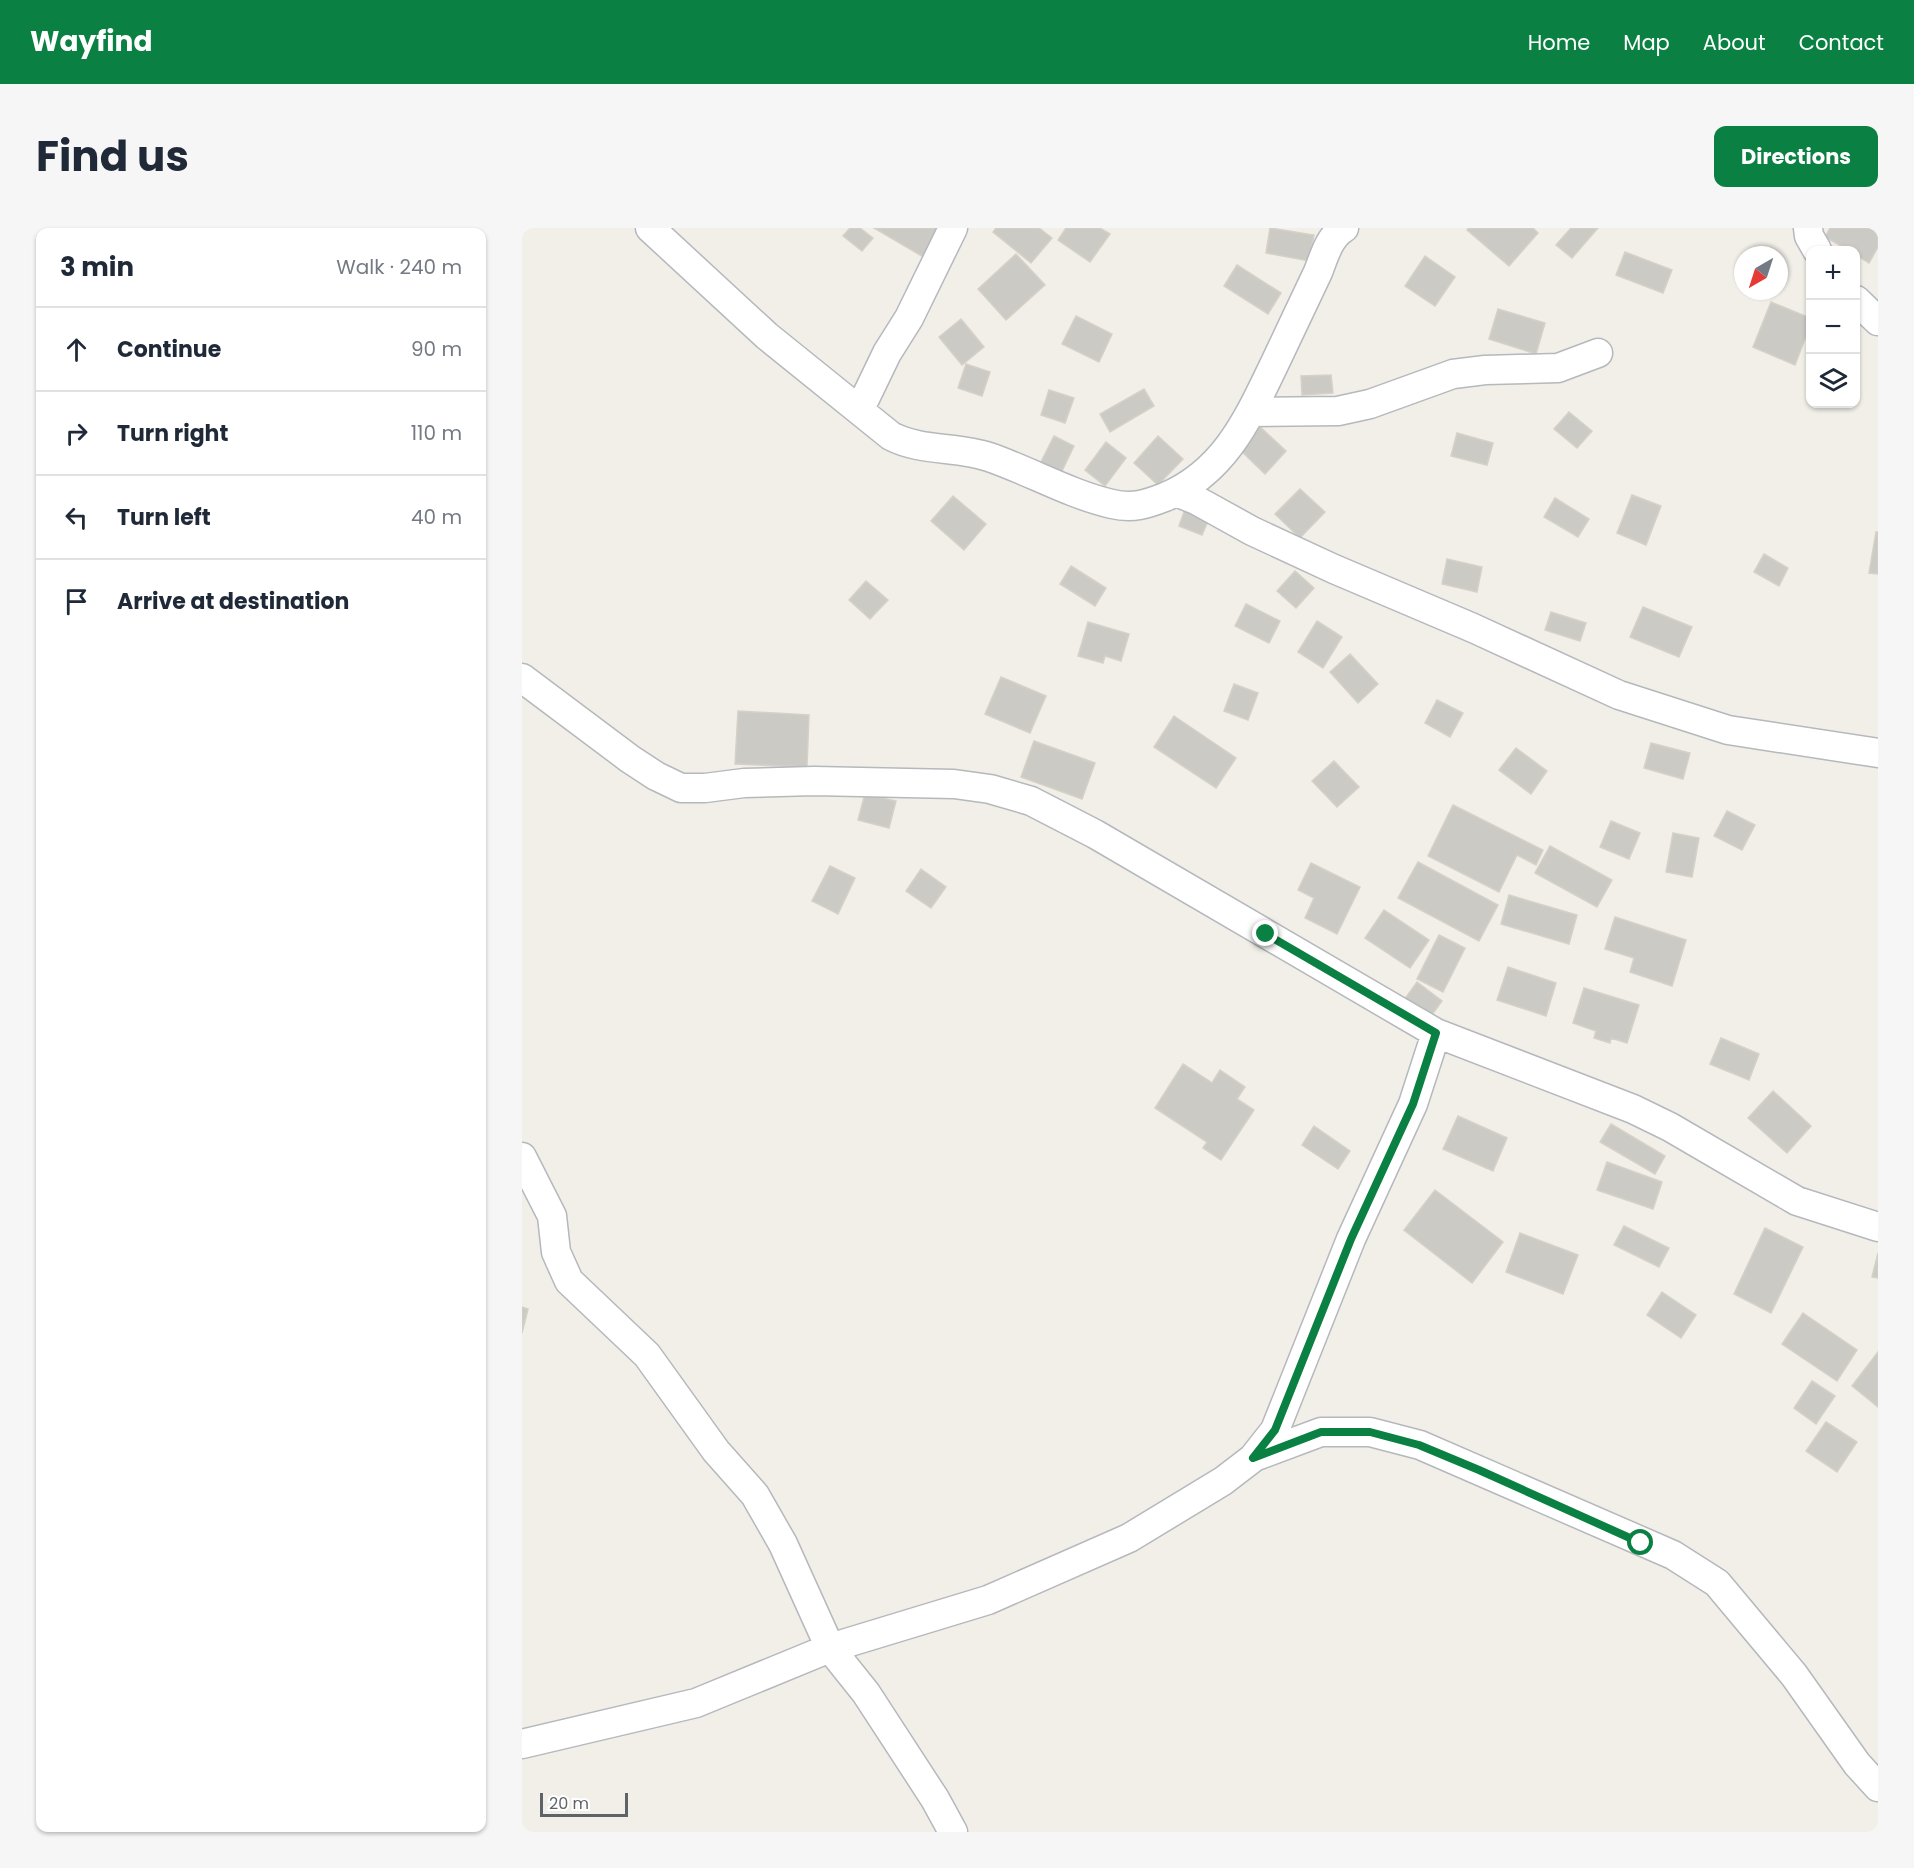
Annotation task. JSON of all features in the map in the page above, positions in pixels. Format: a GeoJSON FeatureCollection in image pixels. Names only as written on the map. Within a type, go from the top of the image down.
{"type":"FeatureCollection","features":[{"type":"Feature","properties":{"kind":"street"},"geometry":{"type":"LineString","coordinates":[[650,228],[767,336],[891,436],[906,444],[987,456],[1062,487],[1114,505],[1144,506],[1176,492],[1196,479],[1216,462],[1236,438],[1252,412],[1327,249],[1337,232],[1344,228]]}},
{"type":"Feature","properties":{"kind":"street"},"geometry":{"type":"LineString","coordinates":[[860,409],[887,353],[909,318],[953,228]]}},
{"type":"Feature","properties":{"kind":"street"},"geometry":{"type":"LineString","coordinates":[[1808,228],[1809,236],[1815,246]]}},
{"type":"Feature","properties":{"kind":"street"},"geometry":{"type":"LineString","coordinates":[[1860,304],[1878,321]]}},
{"type":"Feature","properties":{"kind":"street"},"geometry":{"type":"LineString","coordinates":[[1252,412],[1338,411],[1370,404],[1453,374],[1485,370],[1558,368],[1598,353]]}},
{"type":"Feature","properties":{"kind":"street"},"geometry":{"type":"LineString","coordinates":[[1176,492],[1334,569],[1473,628],[1619,695],[1728,730],[1878,753]]}},
{"type":"Feature","properties":{"kind":"street"},"geometry":{"type":"LineString","coordinates":[[522,678],[656,777],[681,788],[814,781],[954,784],[990,789],[1030,801],[1095,834],[1436,1033],[1633,1109],[1670,1127],[1797,1201],[1878,1227]]}},
{"type":"Feature","properties":{"kind":"street"},"geometry":{"type":"LineString","coordinates":[[522,1743],[696,1703],[830,1648],[988,1600],[1129,1538],[1223,1481],[1253,1458],[1275,1430],[1351,1239],[1413,1104],[1436,1033]]}},
{"type":"Feature","properties":{"kind":"street"},"geometry":{"type":"LineString","coordinates":[[522,1157],[552,1216],[556,1252],[569,1281],[647,1355],[716,1451],[755,1495],[783,1544],[830,1648],[866,1693],[935,1799],[953,1832]]}},
{"type":"Feature","properties":{"kind":"street"},"geometry":{"type":"LineString","coordinates":[[1253,1458],[1321,1432],[1370,1432],[1429,1449],[1673,1555],[1717,1583],[1794,1675],[1857,1764],[1878,1787]]}},
{"type":"Feature","properties":{"kind":"building"},"geometry":{"type":"Polygon","coordinates":[[[850,228],[860,228],[873,238],[862,251],[843,236],[850,228]]]}},
{"type":"Feature","properties":{"kind":"building"},"geometry":{"type":"Polygon","coordinates":[[[874,228],[938,228],[932,262],[874,228]]]}},
{"type":"Feature","properties":{"kind":"building"},"geometry":{"type":"Polygon","coordinates":[[[996,228],[1039,228],[1052,238],[1031,263],[993,232],[996,228]]]}},
{"type":"Feature","properties":{"kind":"building"},"geometry":{"type":"Polygon","coordinates":[[[1066,228],[1100,228],[1110,234],[1090,262],[1058,240],[1066,228]]]}},
{"type":"Feature","properties":{"kind":"building"},"geometry":{"type":"Polygon","coordinates":[[[1270,228],[1314,235],[1309,261],[1266,253],[1270,228]]]}},
{"type":"Feature","properties":{"kind":"building"},"geometry":{"type":"Polygon","coordinates":[[[1469,228],[1533,228],[1538,233],[1509,266],[1467,230],[1469,228]]]}},
{"type":"Feature","properties":{"kind":"building"},"geometry":{"type":"Polygon","coordinates":[[[1571,228],[1598,228],[1572,258],[1556,245],[1571,228]]]}},
{"type":"Feature","properties":{"kind":"building"},"geometry":{"type":"Polygon","coordinates":[[[1830,228],[1878,228],[1878,247],[1869,263],[1860,257],[1860,246],[1841,246],[1825,237],[1830,228]]]}},
{"type":"Feature","properties":{"kind":"building"},"geometry":{"type":"Polygon","coordinates":[[[1625,252],[1672,270],[1663,293],[1616,275],[1625,252]]]}},
{"type":"Feature","properties":{"kind":"building"},"geometry":{"type":"Polygon","coordinates":[[[1016,254],[1045,285],[1006,320],[978,289],[1016,254]]]}},
{"type":"Feature","properties":{"kind":"building"},"geometry":{"type":"Polygon","coordinates":[[[1425,256],[1455,277],[1435,306],[1405,286],[1425,256]]]}},
{"type":"Feature","properties":{"kind":"building"},"geometry":{"type":"Polygon","coordinates":[[[1237,265],[1281,293],[1268,314],[1224,286],[1237,265]]]}},
{"type":"Feature","properties":{"kind":"building"},"geometry":{"type":"Polygon","coordinates":[[[1771,302],[1806,316],[1806,336],[1795,365],[1753,347],[1771,302]]]}},
{"type":"Feature","properties":{"kind":"building"},"geometry":{"type":"Polygon","coordinates":[[[1498,309],[1545,323],[1536,354],[1489,339],[1498,309]]]}},
{"type":"Feature","properties":{"kind":"building"},"geometry":{"type":"Polygon","coordinates":[[[1076,316],[1112,334],[1099,362],[1062,344],[1076,316]]]}},
{"type":"Feature","properties":{"kind":"building"},"geometry":{"type":"Polygon","coordinates":[[[961,319],[984,347],[962,365],[939,337],[961,319]]]}},
{"type":"Feature","properties":{"kind":"building"},"geometry":{"type":"Polygon","coordinates":[[[966,364],[990,372],[982,396],[958,388],[966,364]]]}},
{"type":"Feature","properties":{"kind":"building"},"geometry":{"type":"Polygon","coordinates":[[[1331,375],[1333,393],[1302,395],[1301,376],[1331,375]]]}},
{"type":"Feature","properties":{"kind":"building"},"geometry":{"type":"Polygon","coordinates":[[[1144,389],[1154,406],[1110,432],[1100,414],[1144,389]]]}},
{"type":"Feature","properties":{"kind":"building"},"geometry":{"type":"Polygon","coordinates":[[[1049,390],[1074,398],[1065,423],[1041,415],[1049,390]]]}},
{"type":"Feature","properties":{"kind":"building"},"geometry":{"type":"Polygon","coordinates":[[[1569,412],[1592,431],[1577,448],[1554,429],[1569,412]]]}},
{"type":"Feature","properties":{"kind":"building"},"geometry":{"type":"Polygon","coordinates":[[[1258,425],[1286,451],[1265,474],[1237,447],[1258,425]]]}},
{"type":"Feature","properties":{"kind":"building"},"geometry":{"type":"Polygon","coordinates":[[[1457,433],[1493,443],[1487,465],[1451,456],[1457,433]]]}},
{"type":"Feature","properties":{"kind":"building"},"geometry":{"type":"Polygon","coordinates":[[[1054,436],[1074,446],[1061,473],[1041,462],[1054,436]]]}},
{"type":"Feature","properties":{"kind":"building"},"geometry":{"type":"Polygon","coordinates":[[[1158,436],[1183,459],[1158,485],[1134,463],[1158,436]]]}},
{"type":"Feature","properties":{"kind":"building"},"geometry":{"type":"Polygon","coordinates":[[[1106,442],[1126,458],[1105,486],[1085,470],[1106,442]]]}},
{"type":"Feature","properties":{"kind":"building"},"geometry":{"type":"Polygon","coordinates":[[[1300,489],[1325,512],[1300,538],[1275,514],[1300,489]]]}},
{"type":"Feature","properties":{"kind":"building"},"geometry":{"type":"Polygon","coordinates":[[[1632,495],[1661,506],[1646,545],[1617,533],[1632,495]]]}},
{"type":"Feature","properties":{"kind":"building"},"geometry":{"type":"Polygon","coordinates":[[[953,496],[986,524],[964,550],[931,521],[953,496]]]}},
{"type":"Feature","properties":{"kind":"building"},"geometry":{"type":"Polygon","coordinates":[[[1555,498],[1589,519],[1578,537],[1544,517],[1555,498]]]}},
{"type":"Feature","properties":{"kind":"building"},"geometry":{"type":"Polygon","coordinates":[[[1185,509],[1209,519],[1202,535],[1179,526],[1185,509]]]}},
{"type":"Feature","properties":{"kind":"building"},"geometry":{"type":"Polygon","coordinates":[[[1876,532],[1878,532],[1878,574],[1869,573],[1876,532]]]}},
{"type":"Feature","properties":{"kind":"building"},"geometry":{"type":"Polygon","coordinates":[[[1764,554],[1788,568],[1779,586],[1754,572],[1764,554]]]}},
{"type":"Feature","properties":{"kind":"building"},"geometry":{"type":"Polygon","coordinates":[[[1447,559],[1482,567],[1477,592],[1442,584],[1447,559]]]}},
{"type":"Feature","properties":{"kind":"building"},"geometry":{"type":"Polygon","coordinates":[[[1071,566],[1106,588],[1095,606],[1060,584],[1071,566]]]}},
{"type":"Feature","properties":{"kind":"building"},"geometry":{"type":"Polygon","coordinates":[[[1295,571],[1314,588],[1296,608],[1277,591],[1295,571]]]}},
{"type":"Feature","properties":{"kind":"building"},"geometry":{"type":"Polygon","coordinates":[[[866,581],[888,600],[870,619],[849,600],[866,581]]]}},
{"type":"Feature","properties":{"kind":"building"},"geometry":{"type":"Polygon","coordinates":[[[1246,604],[1280,621],[1269,643],[1235,626],[1246,604]]]}},
{"type":"Feature","properties":{"kind":"building"},"geometry":{"type":"Polygon","coordinates":[[[1643,607],[1692,627],[1679,657],[1630,637],[1643,607]]]}},
{"type":"Feature","properties":{"kind":"building"},"geometry":{"type":"Polygon","coordinates":[[[1551,612],[1586,623],[1580,641],[1545,630],[1551,612]]]}},
{"type":"Feature","properties":{"kind":"building"},"geometry":{"type":"Polygon","coordinates":[[[1317,621],[1342,637],[1323,668],[1298,652],[1317,621]]]}},
{"type":"Feature","properties":{"kind":"building"},"geometry":{"type":"Polygon","coordinates":[[[1088,622],[1129,634],[1121,661],[1105,656],[1103,663],[1078,656],[1088,622]]]}},
{"type":"Feature","properties":{"kind":"building"},"geometry":{"type":"Polygon","coordinates":[[[1350,654],[1378,684],[1358,703],[1330,672],[1350,654]]]}},
{"type":"Feature","properties":{"kind":"building"},"geometry":{"type":"Polygon","coordinates":[[[1001,677],[1046,696],[1030,733],[985,714],[1001,677]]]}},
{"type":"Feature","properties":{"kind":"building"},"geometry":{"type":"Polygon","coordinates":[[[1234,684],[1258,693],[1248,720],[1224,711],[1234,684]]]}},
{"type":"Feature","properties":{"kind":"building"},"geometry":{"type":"Polygon","coordinates":[[[1437,700],[1463,713],[1450,737],[1425,723],[1437,700]]]}},
{"type":"Feature","properties":{"kind":"building"},"geometry":{"type":"Polygon","coordinates":[[[738,711],[809,715],[807,767],[735,764],[738,711]]]}},
{"type":"Feature","properties":{"kind":"building"},"geometry":{"type":"Polygon","coordinates":[[[1174,716],[1236,758],[1216,788],[1154,747],[1174,716]]]}},
{"type":"Feature","properties":{"kind":"building"},"geometry":{"type":"Polygon","coordinates":[[[1034,741],[1095,763],[1082,799],[1021,777],[1034,741]]]}},
{"type":"Feature","properties":{"kind":"building"},"geometry":{"type":"Polygon","coordinates":[[[1651,743],[1690,753],[1683,779],[1644,768],[1651,743]]]}},
{"type":"Feature","properties":{"kind":"building"},"geometry":{"type":"Polygon","coordinates":[[[1516,748],[1547,771],[1531,794],[1499,770],[1516,748]]]}},
{"type":"Feature","properties":{"kind":"building"},"geometry":{"type":"Polygon","coordinates":[[[1334,761],[1359,787],[1337,807],[1312,781],[1334,761]]]}},
{"type":"Feature","properties":{"kind":"building"},"geometry":{"type":"Polygon","coordinates":[[[865,794],[896,801],[889,828],[858,820],[865,794]]]}},
{"type":"Feature","properties":{"kind":"building"},"geometry":{"type":"Polygon","coordinates":[[[1453,805],[1543,850],[1536,865],[1517,855],[1499,892],[1428,856],[1453,805]]]}},
{"type":"Feature","properties":{"kind":"building"},"geometry":{"type":"Polygon","coordinates":[[[1727,811],[1755,825],[1742,850],[1714,836],[1727,811]]]}},
{"type":"Feature","properties":{"kind":"building"},"geometry":{"type":"Polygon","coordinates":[[[1611,821],[1640,833],[1629,859],[1600,847],[1611,821]]]}},
{"type":"Feature","properties":{"kind":"building"},"geometry":{"type":"Polygon","coordinates":[[[1673,833],[1699,838],[1692,877],[1666,872],[1673,833]]]}},
{"type":"Feature","properties":{"kind":"building"},"geometry":{"type":"Polygon","coordinates":[[[1550,846],[1612,880],[1597,907],[1535,873],[1550,846]]]}},
{"type":"Feature","properties":{"kind":"building"},"geometry":{"type":"Polygon","coordinates":[[[1418,862],[1498,905],[1479,941],[1398,898],[1418,862]]]}},
{"type":"Feature","properties":{"kind":"building"},"geometry":{"type":"Polygon","coordinates":[[[1311,863],[1360,887],[1337,934],[1305,918],[1314,898],[1298,890],[1311,863]]]}},
{"type":"Feature","properties":{"kind":"building"},"geometry":{"type":"Polygon","coordinates":[[[830,866],[855,878],[838,914],[812,901],[830,866]]]}},
{"type":"Feature","properties":{"kind":"building"},"geometry":{"type":"Polygon","coordinates":[[[921,869],[946,887],[931,908],[906,891],[921,869]]]}},
{"type":"Feature","properties":{"kind":"building"},"geometry":{"type":"Polygon","coordinates":[[[1509,895],[1577,915],[1569,944],[1501,924],[1509,895]]]}},
{"type":"Feature","properties":{"kind":"building"},"geometry":{"type":"Polygon","coordinates":[[[1384,910],[1429,940],[1410,968],[1365,938],[1384,910]]]}},
{"type":"Feature","properties":{"kind":"building"},"geometry":{"type":"Polygon","coordinates":[[[1615,917],[1686,940],[1672,986],[1630,972],[1634,958],[1605,949],[1615,917]]]}},
{"type":"Feature","properties":{"kind":"building"},"geometry":{"type":"Polygon","coordinates":[[[1439,935],[1465,948],[1443,992],[1417,979],[1439,935]]]}},
{"type":"Feature","properties":{"kind":"building"},"geometry":{"type":"Polygon","coordinates":[[[1508,967],[1556,983],[1546,1016],[1497,1000],[1508,967]]]}},
{"type":"Feature","properties":{"kind":"building"},"geometry":{"type":"Polygon","coordinates":[[[1417,982],[1442,1001],[1429,1019],[1404,1000],[1417,982]]]}},
{"type":"Feature","properties":{"kind":"building"},"geometry":{"type":"Polygon","coordinates":[[[1584,988],[1639,1005],[1627,1043],[1611,1038],[1610,1043],[1594,1038],[1596,1031],[1573,1023],[1584,988]]]}},
{"type":"Feature","properties":{"kind":"building"},"geometry":{"type":"Polygon","coordinates":[[[1721,1038],[1759,1054],[1749,1080],[1710,1064],[1721,1038]]]}},
{"type":"Feature","properties":{"kind":"building"},"geometry":{"type":"Polygon","coordinates":[[[1183,1064],[1212,1083],[1220,1070],[1245,1087],[1237,1099],[1254,1110],[1221,1160],[1203,1148],[1207,1142],[1155,1108],[1183,1064]]]}},
{"type":"Feature","properties":{"kind":"building"},"geometry":{"type":"Polygon","coordinates":[[[1773,1091],[1811,1126],[1787,1153],[1748,1118],[1773,1091]]]}},
{"type":"Feature","properties":{"kind":"building"},"geometry":{"type":"Polygon","coordinates":[[[1458,1116],[1507,1138],[1493,1171],[1443,1149],[1458,1116]]]}},
{"type":"Feature","properties":{"kind":"building"},"geometry":{"type":"Polygon","coordinates":[[[1611,1124],[1665,1156],[1655,1174],[1600,1142],[1611,1124]]]}},
{"type":"Feature","properties":{"kind":"building"},"geometry":{"type":"Polygon","coordinates":[[[1314,1126],[1350,1151],[1338,1169],[1302,1145],[1314,1126]]]}},
{"type":"Feature","properties":{"kind":"building"},"geometry":{"type":"Polygon","coordinates":[[[1607,1162],[1662,1182],[1653,1209],[1597,1190],[1607,1162]]]}},
{"type":"Feature","properties":{"kind":"building"},"geometry":{"type":"Polygon","coordinates":[[[1435,1190],[1503,1242],[1472,1283],[1404,1230],[1435,1190]]]}},
{"type":"Feature","properties":{"kind":"building"},"geometry":{"type":"Polygon","coordinates":[[[1624,1226],[1669,1248],[1659,1267],[1614,1245],[1624,1226]]]}},
{"type":"Feature","properties":{"kind":"building"},"geometry":{"type":"Polygon","coordinates":[[[1765,1228],[1803,1247],[1771,1313],[1734,1294],[1765,1228]]]}},
{"type":"Feature","properties":{"kind":"building"},"geometry":{"type":"Polygon","coordinates":[[[1520,1233],[1578,1255],[1563,1294],[1506,1272],[1520,1233]]]}},
{"type":"Feature","properties":{"kind":"building"},"geometry":{"type":"Polygon","coordinates":[[[1878,1253],[1878,1278],[1872,1277],[1878,1253]]]}},
{"type":"Feature","properties":{"kind":"building"},"geometry":{"type":"Polygon","coordinates":[[[1662,1292],[1696,1315],[1681,1338],[1647,1315],[1662,1292]]]}},
{"type":"Feature","properties":{"kind":"building"},"geometry":{"type":"Polygon","coordinates":[[[522,1307],[528,1309],[522,1333],[522,1307]]]}},
{"type":"Feature","properties":{"kind":"building"},"geometry":{"type":"Polygon","coordinates":[[[1803,1313],[1857,1350],[1837,1381],[1782,1344],[1803,1313]]]}},
{"type":"Feature","properties":{"kind":"building"},"geometry":{"type":"Polygon","coordinates":[[[1878,1352],[1878,1407],[1852,1386],[1878,1352]]]}},
{"type":"Feature","properties":{"kind":"building"},"geometry":{"type":"Polygon","coordinates":[[[1812,1381],[1835,1396],[1816,1424],[1794,1408],[1812,1381]]]}},
{"type":"Feature","properties":{"kind":"building"},"geometry":{"type":"Polygon","coordinates":[[[1826,1422],[1857,1442],[1837,1472],[1806,1451],[1826,1422]]]}},
{"type":"Feature","properties":{"kind":"route"},"geometry":{"type":"LineString","coordinates":[[1266,934],[1436,1033],[1413,1104],[1351,1239],[1275,1430],[1253,1458],[1321,1432],[1370,1432],[1419,1445],[1641,1543]]}}]}
